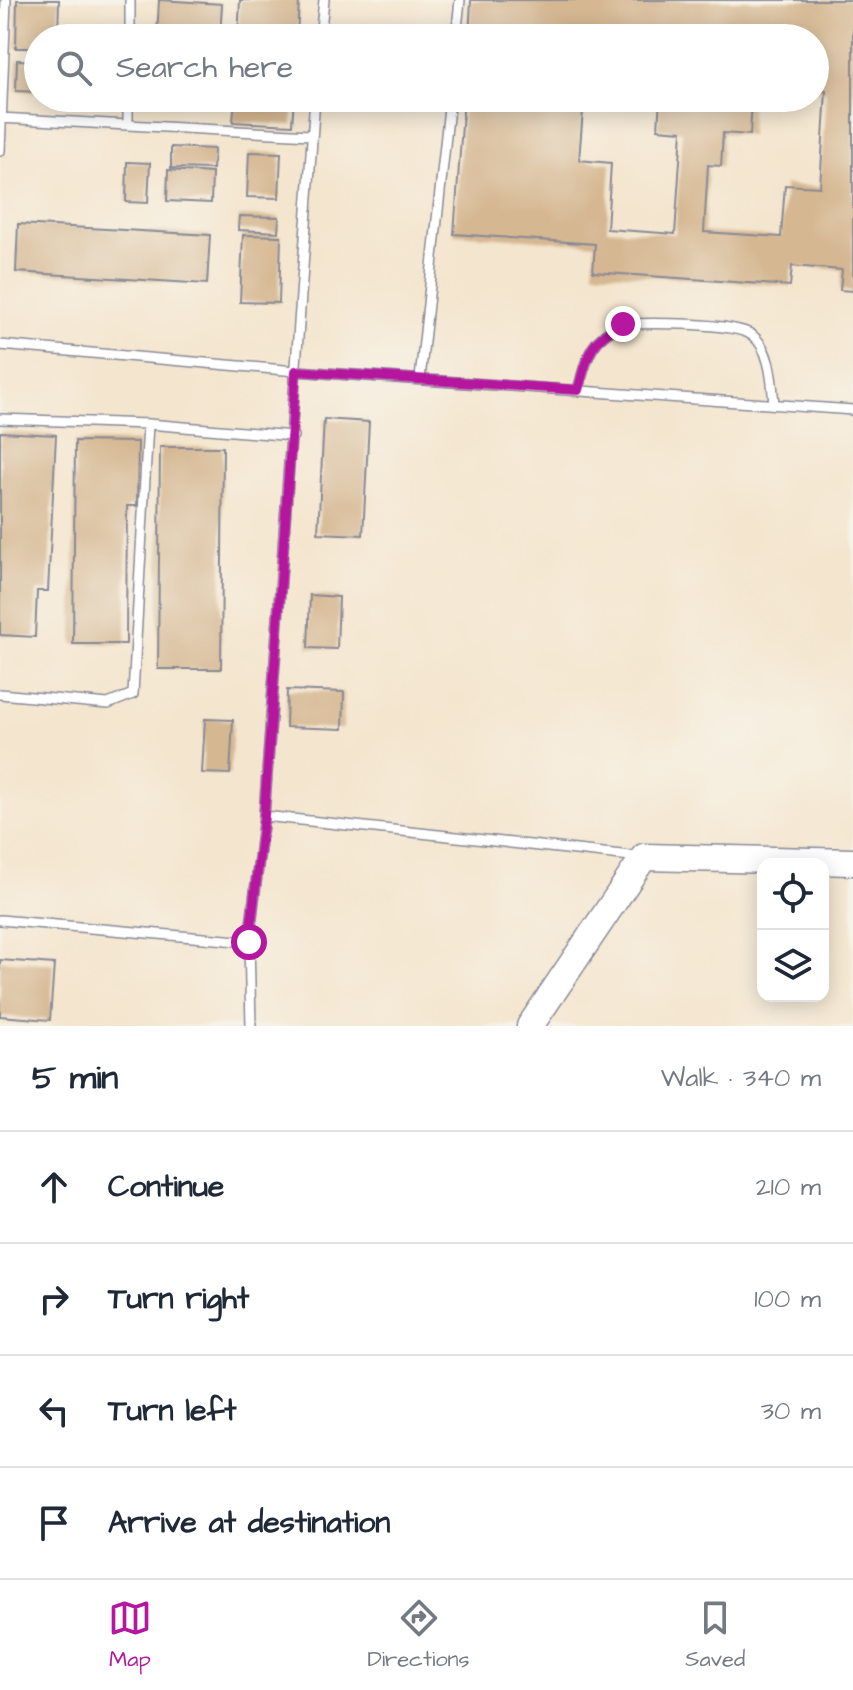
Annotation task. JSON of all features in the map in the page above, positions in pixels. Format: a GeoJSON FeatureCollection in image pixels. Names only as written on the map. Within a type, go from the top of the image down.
{"type":"FeatureCollection","features":[{"type":"Feature","properties":{"kind":"street"},"geometry":{"type":"LineString","coordinates":[[530,1026],[644,857],[853,862]]}},
{"type":"Feature","properties":{"kind":"lane"},"geometry":{"type":"LineString","coordinates":[[0,151],[6,0]]}},
{"type":"Feature","properties":{"kind":"lane"},"geometry":{"type":"LineString","coordinates":[[130,0],[130,24]]}},
{"type":"Feature","properties":{"kind":"lane"},"geometry":{"type":"LineString","coordinates":[[321,24],[324,0]]}},
{"type":"Feature","properties":{"kind":"lane"},"geometry":{"type":"LineString","coordinates":[[457,24],[460,0]]}},
{"type":"Feature","properties":{"kind":"lane"},"geometry":{"type":"LineString","coordinates":[[128,112],[128,125]]}},
{"type":"Feature","properties":{"kind":"lane"},"geometry":{"type":"LineString","coordinates":[[251,1026],[249,942],[264,816],[313,112]]}},
{"type":"Feature","properties":{"kind":"lane"},"geometry":{"type":"LineString","coordinates":[[420,379],[449,112]]}},
{"type":"Feature","properties":{"kind":"lane"},"geometry":{"type":"LineString","coordinates":[[1,118],[311,135]]}},
{"type":"Feature","properties":{"kind":"lane"},"geometry":{"type":"LineString","coordinates":[[578,390],[591,347],[607,331],[623,324],[734,328],[752,335],[761,347],[771,374],[774,404]]}},
{"type":"Feature","properties":{"kind":"lane"},"geometry":{"type":"LineString","coordinates":[[0,345],[296,371],[853,410]]}},
{"type":"Feature","properties":{"kind":"lane"},"geometry":{"type":"LineString","coordinates":[[0,419],[148,424],[293,436]]}},
{"type":"Feature","properties":{"kind":"lane"},"geometry":{"type":"LineString","coordinates":[[0,694],[108,704],[133,694],[148,424]]}},
{"type":"Feature","properties":{"kind":"lane"},"geometry":{"type":"LineString","coordinates":[[264,816],[644,857]]}},
{"type":"Feature","properties":{"kind":"lane"},"geometry":{"type":"LineString","coordinates":[[0,920],[249,942]]}},
{"type":"Feature","properties":{"kind":"building"},"geometry":{"type":"Polygon","coordinates":[[[17,0],[59,0],[58,24],[24,24],[24,48],[16,48],[17,0]]]}},
{"type":"Feature","properties":{"kind":"building"},"geometry":{"type":"Polygon","coordinates":[[[159,0],[222,4],[221,24],[158,24],[159,0]]]}},
{"type":"Feature","properties":{"kind":"building"},"geometry":{"type":"Polygon","coordinates":[[[240,0],[299,0],[298,24],[239,24],[240,0]]]}},
{"type":"Feature","properties":{"kind":"building"},"geometry":{"type":"Polygon","coordinates":[[[471,0],[853,0],[853,291],[840,290],[842,270],[792,266],[790,286],[593,272],[595,244],[454,234],[463,112],[583,112],[579,160],[611,163],[607,229],[675,234],[682,131],[658,129],[659,112],[751,112],[750,135],[723,133],[721,166],[708,165],[704,232],[781,237],[785,185],[820,187],[825,112],[829,112],[829,24],[470,24],[471,0]]]}},
{"type":"Feature","properties":{"kind":"building"},"geometry":{"type":"Polygon","coordinates":[[[17,60],[24,60],[24,91],[16,91],[17,60]]]}},
{"type":"Feature","properties":{"kind":"building"},"geometry":{"type":"Polygon","coordinates":[[[234,112],[293,112],[292,125],[233,122],[234,112]]]}},
{"type":"Feature","properties":{"kind":"building"},"geometry":{"type":"Polygon","coordinates":[[[171,147],[214,149],[213,169],[171,168],[171,147]]]}},
{"type":"Feature","properties":{"kind":"building"},"geometry":{"type":"Polygon","coordinates":[[[249,152],[281,153],[279,198],[247,197],[249,152]]]}},
{"type":"Feature","properties":{"kind":"building"},"geometry":{"type":"Polygon","coordinates":[[[127,162],[150,163],[148,203],[126,202],[127,162]]]}},
{"type":"Feature","properties":{"kind":"building"},"geometry":{"type":"Polygon","coordinates":[[[168,170],[212,173],[211,203],[167,201],[168,170]]]}},
{"type":"Feature","properties":{"kind":"building"},"geometry":{"type":"Polygon","coordinates":[[[239,216],[279,217],[278,232],[238,230],[239,216]]]}},
{"type":"Feature","properties":{"kind":"building"},"geometry":{"type":"Polygon","coordinates":[[[18,224],[210,235],[207,284],[16,272],[18,224]]]}},
{"type":"Feature","properties":{"kind":"building"},"geometry":{"type":"Polygon","coordinates":[[[243,235],[281,236],[279,303],[240,302],[243,235]]]}},
{"type":"Feature","properties":{"kind":"building"},"geometry":{"type":"Polygon","coordinates":[[[324,419],[369,422],[363,535],[318,533],[324,419]]]}},
{"type":"Feature","properties":{"kind":"building"},"geometry":{"type":"Polygon","coordinates":[[[0,432],[56,435],[48,591],[37,591],[35,637],[0,635],[0,432]]]}},
{"type":"Feature","properties":{"kind":"building"},"geometry":{"type":"Polygon","coordinates":[[[75,441],[138,442],[137,506],[127,506],[126,644],[73,644],[75,441]]]}},
{"type":"Feature","properties":{"kind":"building"},"geometry":{"type":"Polygon","coordinates":[[[160,447],[223,447],[221,669],[158,669],[160,447]]]}},
{"type":"Feature","properties":{"kind":"building"},"geometry":{"type":"Polygon","coordinates":[[[310,595],[339,597],[337,649],[308,648],[310,595]]]}},
{"type":"Feature","properties":{"kind":"building"},"geometry":{"type":"Polygon","coordinates":[[[287,690],[344,692],[343,729],[286,727],[287,690]]]}},
{"type":"Feature","properties":{"kind":"building"},"geometry":{"type":"Polygon","coordinates":[[[205,719],[233,720],[230,774],[202,773],[205,719]]]}},
{"type":"Feature","properties":{"kind":"building"},"geometry":{"type":"Polygon","coordinates":[[[0,960],[54,964],[50,1020],[0,1016],[0,960]]]}},
{"type":"Feature","properties":{"kind":"route"},"geometry":{"type":"LineString","coordinates":[[249,942],[264,816],[296,371],[578,390],[591,347],[607,331],[623,324]]}}]}
